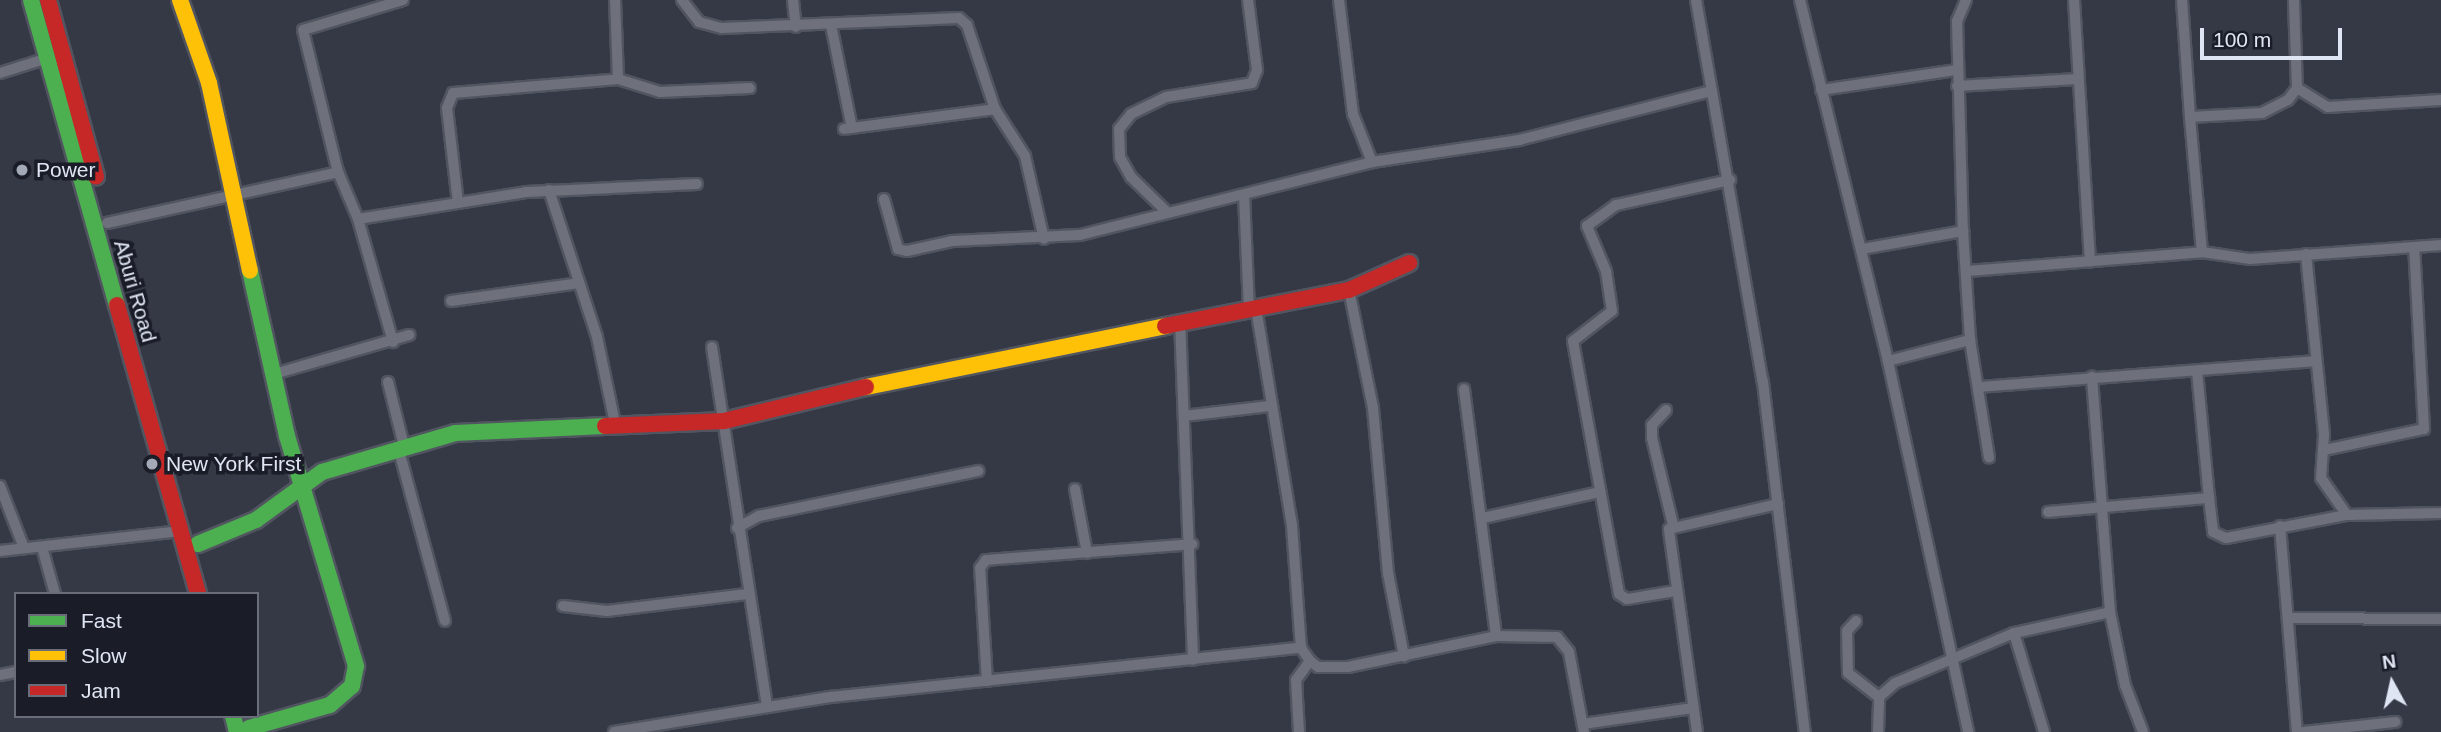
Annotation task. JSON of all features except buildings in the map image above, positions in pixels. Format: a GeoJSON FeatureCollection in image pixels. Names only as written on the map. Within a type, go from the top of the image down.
{"type":"FeatureCollection","features":[{"type":"Feature","properties":{"kind":"main road","name":"Aburi Road"},"geometry":{"type":"LineString","coordinates":[[31,0],[197,592]]}},
{"type":"Feature","properties":{"kind":"main road","name":"Aburi Road"},"geometry":{"type":"LineString","coordinates":[[48,0],[107,223],[211,592]]}},
{"type":"Feature","properties":{"kind":"main road"},"geometry":{"type":"LineString","coordinates":[[180,0],[209,83],[274,374],[356,666],[352,686],[330,705],[245,727]]}},
{"type":"Feature","properties":{"kind":"main road"},"geometry":{"type":"LineString","coordinates":[[198,544],[256,520],[305,485],[341,464],[455,433],[615,423],[724,421],[1180,320],[1349,290],[1409,263]]}},
{"type":"Feature","properties":{"kind":"street"},"geometry":{"type":"LineString","coordinates":[[393,342],[358,219],[338,172],[303,30],[403,0]]}},
{"type":"Feature","properties":{"kind":"street"},"geometry":{"type":"LineString","coordinates":[[615,0],[618,79]]}},
{"type":"Feature","properties":{"kind":"street"},"geometry":{"type":"LineString","coordinates":[[682,0],[692,17],[709,26],[796,27],[921,15],[959,18],[967,24],[995,109],[1025,156],[1044,239]]}},
{"type":"Feature","properties":{"kind":"street"},"geometry":{"type":"LineString","coordinates":[[793,0],[796,27]]}},
{"type":"Feature","properties":{"kind":"street"},"geometry":{"type":"LineString","coordinates":[[1167,212],[1131,177],[1118,149],[1119,129],[1130,114],[1166,97],[1252,83],[1257,70],[1248,0]]}},
{"type":"Feature","properties":{"kind":"street"},"geometry":{"type":"LineString","coordinates":[[1339,0],[1353,114],[1372,162]]}},
{"type":"Feature","properties":{"kind":"street"},"geometry":{"type":"LineString","coordinates":[[1696,0],[1711,91],[1730,180],[1777,504],[1805,732]]}},
{"type":"Feature","properties":{"kind":"street"},"geometry":{"type":"LineString","coordinates":[[1800,0],[1888,361],[1968,732]]}},
{"type":"Feature","properties":{"kind":"street"},"geometry":{"type":"LineString","coordinates":[[1966,0],[1956,21],[1963,232],[1968,271],[1970,340],[1989,457]]}},
{"type":"Feature","properties":{"kind":"street"},"geometry":{"type":"LineString","coordinates":[[2074,0],[2090,262]]}},
{"type":"Feature","properties":{"kind":"street"},"geometry":{"type":"LineString","coordinates":[[2182,0],[2202,252]]}},
{"type":"Feature","properties":{"kind":"street"},"geometry":{"type":"LineString","coordinates":[[2294,0],[2297,88]]}},
{"type":"Feature","properties":{"kind":"street"},"geometry":{"type":"LineString","coordinates":[[831,25],[848,128],[995,109]]}},
{"type":"Feature","properties":{"kind":"street"},"geometry":{"type":"LineString","coordinates":[[0,73],[48,58]]}},
{"type":"Feature","properties":{"kind":"street"},"geometry":{"type":"LineString","coordinates":[[1821,90],[1956,70]]}},
{"type":"Feature","properties":{"kind":"street"},"geometry":{"type":"LineString","coordinates":[[458,203],[447,108],[453,93],[618,79],[660,92],[750,88]]}},
{"type":"Feature","properties":{"kind":"street"},"geometry":{"type":"LineString","coordinates":[[1957,86],[2078,79]]}},
{"type":"Feature","properties":{"kind":"street"},"geometry":{"type":"LineString","coordinates":[[2190,117],[2262,113],[2297,88]]}},
{"type":"Feature","properties":{"kind":"street"},"geometry":{"type":"LineString","coordinates":[[2297,88],[2328,107],[2441,100]]}},
{"type":"Feature","properties":{"kind":"street"},"geometry":{"type":"LineString","coordinates":[[884,199],[898,248],[1044,239],[1244,195],[1372,162],[1519,140],[1711,91]]}},
{"type":"Feature","properties":{"kind":"street"},"geometry":{"type":"LineString","coordinates":[[107,223],[233,193],[338,172]]}},
{"type":"Feature","properties":{"kind":"street"},"geometry":{"type":"LineString","coordinates":[[1675,591],[1620,597],[1573,341],[1612,311],[1589,221],[1616,205],[1730,180]]}},
{"type":"Feature","properties":{"kind":"street"},"geometry":{"type":"LineString","coordinates":[[358,219],[549,190],[697,184]]}},
{"type":"Feature","properties":{"kind":"street"},"geometry":{"type":"LineString","coordinates":[[549,190],[579,283],[615,423]]}},
{"type":"Feature","properties":{"kind":"street"},"geometry":{"type":"LineString","coordinates":[[1244,195],[1252,308],[1292,526],[1301,648],[1310,661],[1333,668],[1496,636],[1549,636],[1565,644],[1583,728],[1693,708]]}},
{"type":"Feature","properties":{"kind":"street"},"geometry":{"type":"LineString","coordinates":[[1862,249],[1963,232]]}},
{"type":"Feature","properties":{"kind":"street"},"geometry":{"type":"LineString","coordinates":[[1968,271],[2202,252],[2250,259],[2441,245]]}},
{"type":"Feature","properties":{"kind":"street"},"geometry":{"type":"LineString","coordinates":[[2324,450],[2424,429],[2414,247]]}},
{"type":"Feature","properties":{"kind":"street"},"geometry":{"type":"LineString","coordinates":[[2306,254],[2324,450],[2321,478],[2347,515]]}},
{"type":"Feature","properties":{"kind":"street"},"geometry":{"type":"LineString","coordinates":[[451,301],[579,283]]}},
{"type":"Feature","properties":{"kind":"street"},"geometry":{"type":"LineString","coordinates":[[1349,290],[1373,408],[1388,573],[1404,656]]}},
{"type":"Feature","properties":{"kind":"street"},"geometry":{"type":"LineString","coordinates":[[1180,320],[1192,544],[1193,660]]}},
{"type":"Feature","properties":{"kind":"street"},"geometry":{"type":"LineString","coordinates":[[274,374],[393,342],[409,335]]}},
{"type":"Feature","properties":{"kind":"street"},"geometry":{"type":"LineString","coordinates":[[1888,361],[1970,340]]}},
{"type":"Feature","properties":{"kind":"street"},"geometry":{"type":"LineString","coordinates":[[712,347],[747,594],[767,706]]}},
{"type":"Feature","properties":{"kind":"street"},"geometry":{"type":"LineString","coordinates":[[1979,387],[2315,360]]}},
{"type":"Feature","properties":{"kind":"street"},"geometry":{"type":"LineString","coordinates":[[2197,371],[2208,498],[2217,538],[2347,515],[2441,513]]}},
{"type":"Feature","properties":{"kind":"street"},"geometry":{"type":"LineString","coordinates":[[2092,377],[2105,503],[2110,612],[2125,685],[2143,732]]}},
{"type":"Feature","properties":{"kind":"street"},"geometry":{"type":"LineString","coordinates":[[388,382],[401,447],[445,621]]}},
{"type":"Feature","properties":{"kind":"street"},"geometry":{"type":"LineString","coordinates":[[1464,389],[1483,518],[1496,636]]}},
{"type":"Feature","properties":{"kind":"street"},"geometry":{"type":"LineString","coordinates":[[1184,416],[1271,406]]}},
{"type":"Feature","properties":{"kind":"street"},"geometry":{"type":"LineString","coordinates":[[1666,410],[1652,425],[1652,438],[1673,525],[1668,537],[1697,732]]}},
{"type":"Feature","properties":{"kind":"street"},"geometry":{"type":"LineString","coordinates":[[737,528],[759,516],[978,471]]}},
{"type":"Feature","properties":{"kind":"street"},"geometry":{"type":"LineString","coordinates":[[0,486],[24,548]]}},
{"type":"Feature","properties":{"kind":"street"},"geometry":{"type":"LineString","coordinates":[[1075,489],[1087,552]]}},
{"type":"Feature","properties":{"kind":"street"},"geometry":{"type":"LineString","coordinates":[[1483,518],[1599,492]]}},
{"type":"Feature","properties":{"kind":"street"},"geometry":{"type":"LineString","coordinates":[[2048,512],[2105,503],[2208,498]]}},
{"type":"Feature","properties":{"kind":"street"},"geometry":{"type":"LineString","coordinates":[[1673,525],[1777,504]]}},
{"type":"Feature","properties":{"kind":"street"},"geometry":{"type":"LineString","coordinates":[[2280,526],[2291,618],[2297,732]]}},
{"type":"Feature","properties":{"kind":"street"},"geometry":{"type":"LineString","coordinates":[[0,551],[181,531]]}},
{"type":"Feature","properties":{"kind":"street"},"geometry":{"type":"LineString","coordinates":[[987,681],[982,563],[1192,544]]}},
{"type":"Feature","properties":{"kind":"street"},"geometry":{"type":"LineString","coordinates":[[42,547],[54,592]]}},
{"type":"Feature","properties":{"kind":"street"},"geometry":{"type":"LineString","coordinates":[[563,606],[607,611],[747,594]]}},
{"type":"Feature","properties":{"kind":"street"},"geometry":{"type":"LineString","coordinates":[[1874,731],[1879,697],[1895,683],[1952,664],[2014,634],[2110,612]]}},
{"type":"Feature","properties":{"kind":"street"},"geometry":{"type":"LineString","coordinates":[[2291,618],[2441,619]]}},
{"type":"Feature","properties":{"kind":"street"},"geometry":{"type":"LineString","coordinates":[[1856,621],[1847,631],[1848,673],[1879,697]]}},
{"type":"Feature","properties":{"kind":"street"},"geometry":{"type":"LineString","coordinates":[[2014,634],[2044,732]]}},
{"type":"Feature","properties":{"kind":"street"},"geometry":{"type":"LineString","coordinates":[[614,732],[767,706],[1301,648]]}},
{"type":"Feature","properties":{"kind":"street"},"geometry":{"type":"LineString","coordinates":[[1299,732],[1296,680],[1310,661]]}},
{"type":"Feature","properties":{"kind":"street"},"geometry":{"type":"LineString","coordinates":[[2304,732],[2395,722]]}},
{"type":"Feature","properties":{"kind":"traffic: fast"},"geometry":{"type":"LineString","coordinates":[[31,0],[117,305]]}},
{"type":"Feature","properties":{"kind":"traffic: fast"},"geometry":{"type":"LineString","coordinates":[[249,728],[330,705],[352,686],[356,666],[287,436],[250,271]]}},
{"type":"Feature","properties":{"kind":"traffic: fast"},"geometry":{"type":"LineString","coordinates":[[198,544],[256,520],[322,472],[455,433],[605,426]]}},
{"type":"Feature","properties":{"kind":"traffic: fast"},"geometry":{"type":"LineString","coordinates":[[234,718],[237,732]]}},
{"type":"Feature","properties":{"kind":"traffic: slow"},"geometry":{"type":"LineString","coordinates":[[180,0],[209,83],[250,271]]}},
{"type":"Feature","properties":{"kind":"traffic: slow"},"geometry":{"type":"LineString","coordinates":[[866,387],[1165,326]]}},
{"type":"Feature","properties":{"kind":"traffic: jam"},"geometry":{"type":"LineString","coordinates":[[48,0],[96,177]]}},
{"type":"Feature","properties":{"kind":"traffic: jam"},"geometry":{"type":"LineString","coordinates":[[1165,326],[1349,290],[1409,263]]}},
{"type":"Feature","properties":{"kind":"traffic: jam"},"geometry":{"type":"LineString","coordinates":[[117,305],[197,592]]}},
{"type":"Feature","properties":{"kind":"traffic: jam"},"geometry":{"type":"LineString","coordinates":[[605,426],[724,421],[866,387]]}},
{"type":"Feature","properties":{"kind":"place","name":"Power"},"geometry":{"type":"Point","coordinates":[22,170]}},
{"type":"Feature","properties":{"kind":"place","name":"New York First"},"geometry":{"type":"Point","coordinates":[152,464]}}]}
